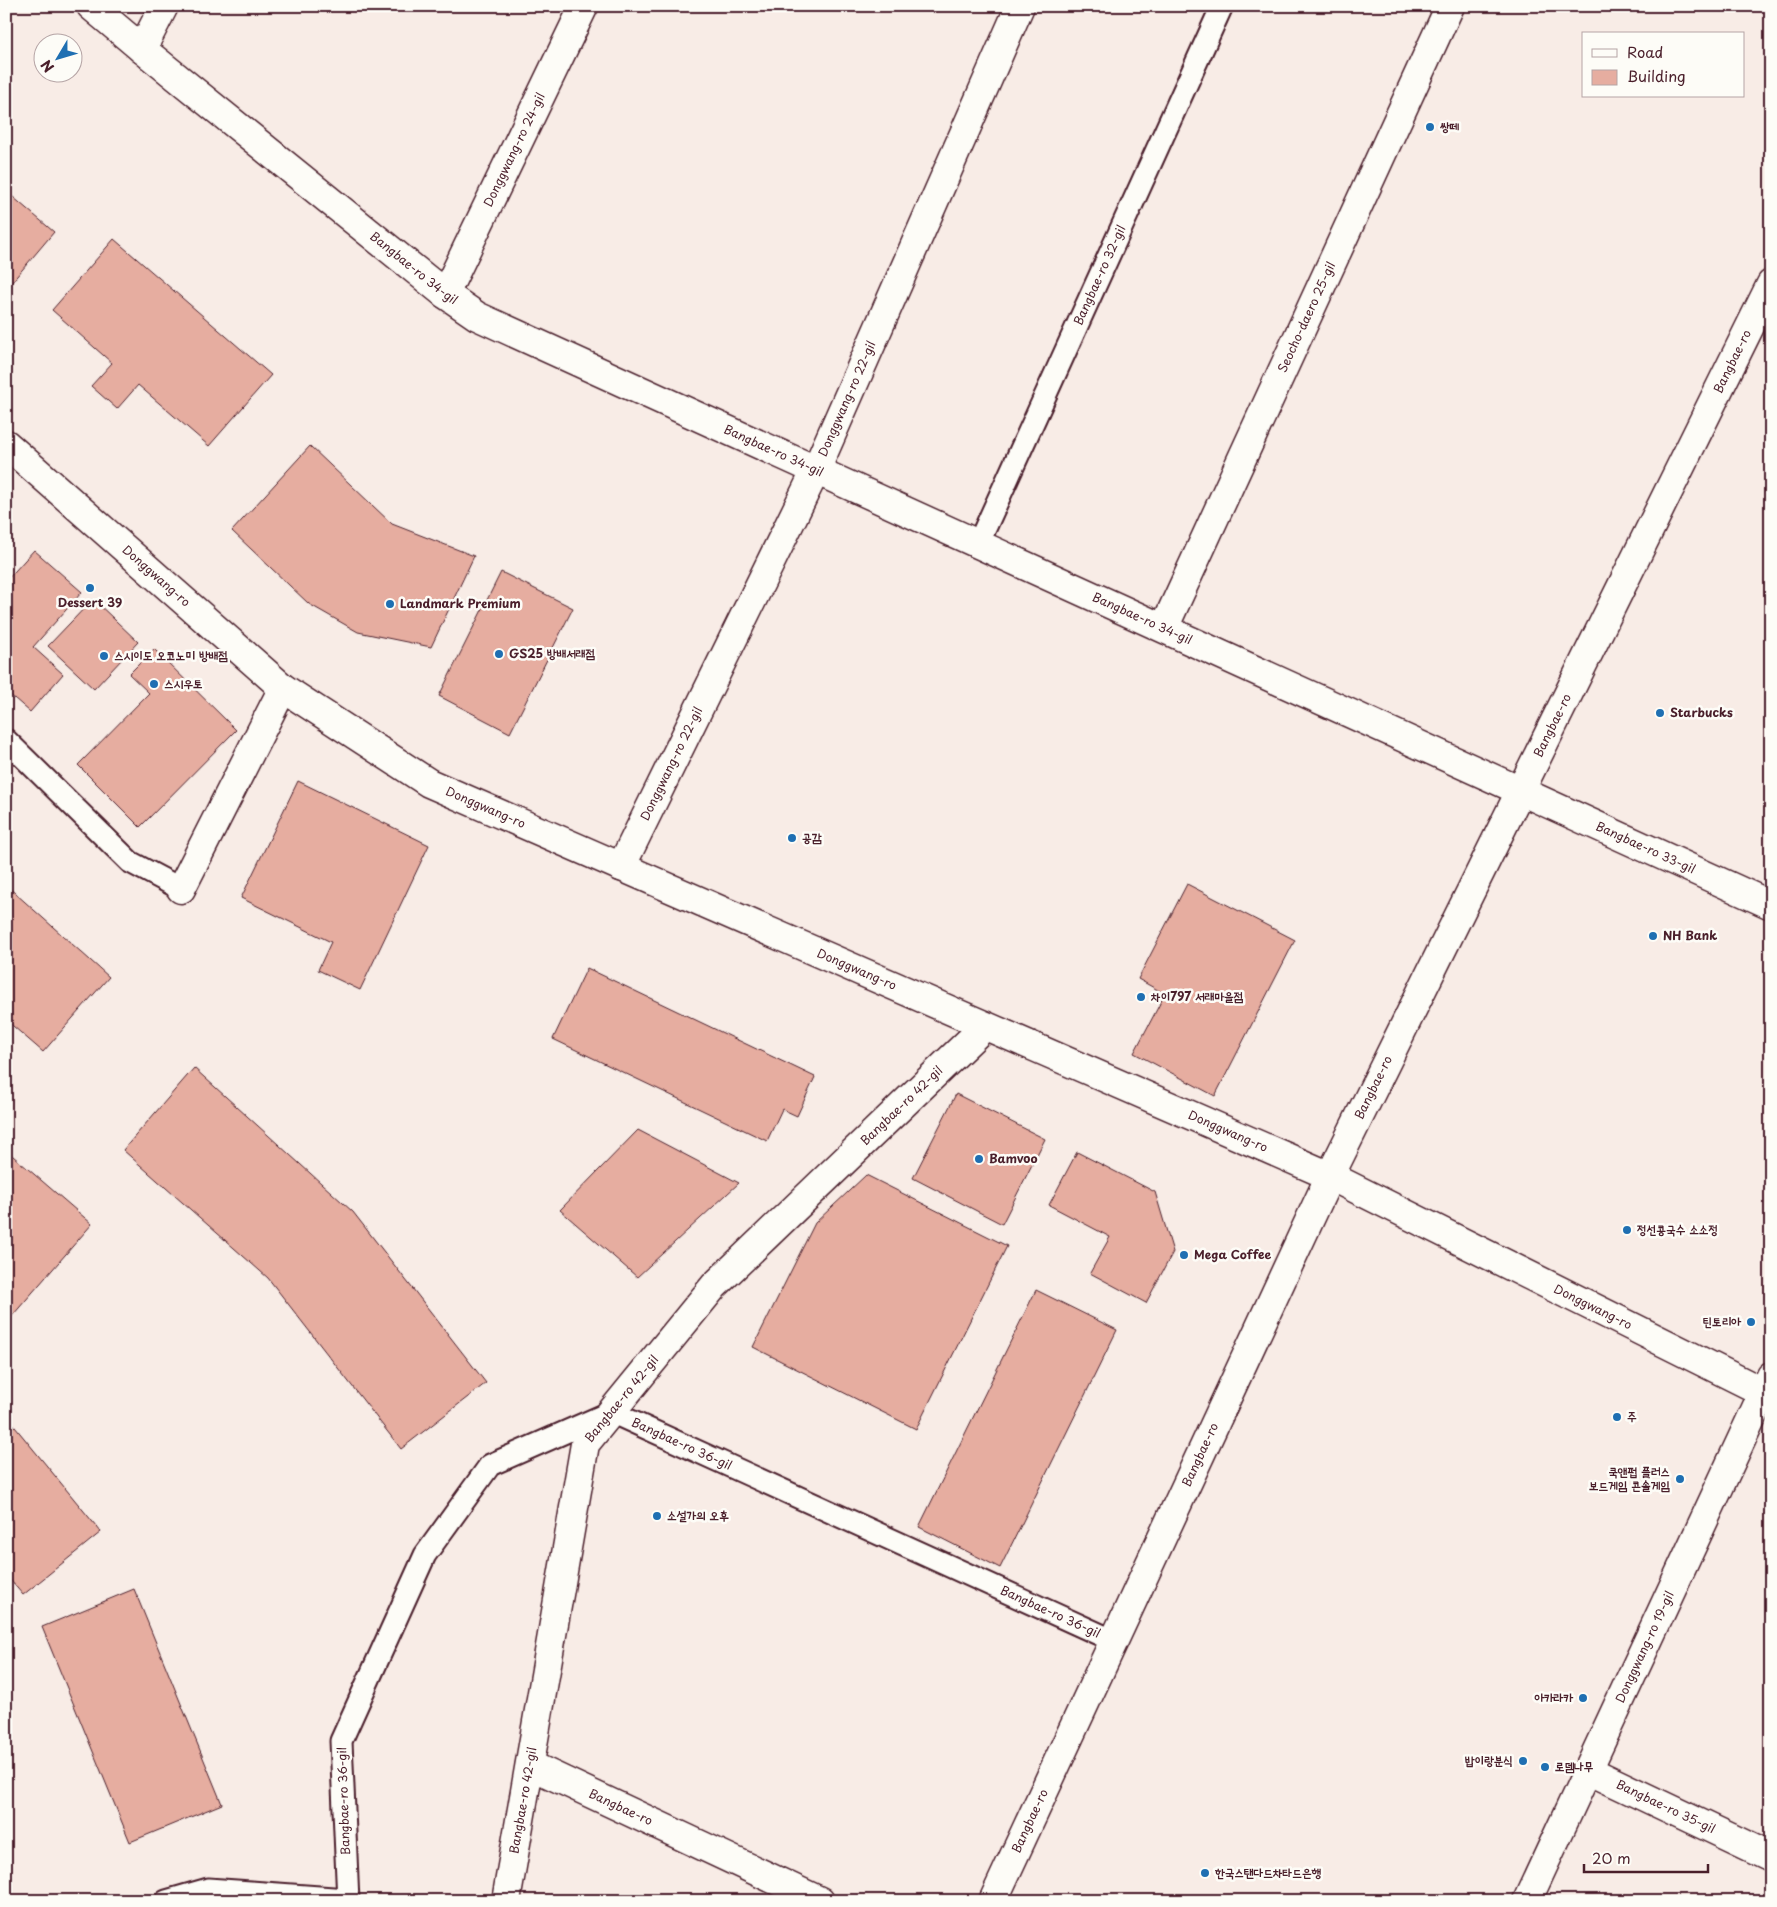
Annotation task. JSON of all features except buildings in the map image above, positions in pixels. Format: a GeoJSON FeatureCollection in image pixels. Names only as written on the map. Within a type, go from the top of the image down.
{"type":"FeatureCollection","features":[{"type":"Feature","properties":{"kind":"street","name":"Bangbae-ro 34-gil"},"geometry":{"type":"LineString","coordinates":[[91,6],[445,294],[477,316],[1521,791]]}},
{"type":"Feature","properties":{"kind":"street"},"geometry":{"type":"LineString","coordinates":[[142,49],[164,6]]}},
{"type":"Feature","properties":{"kind":"street","name":"Donggwang-ro 24-gil"},"geometry":{"type":"LineString","coordinates":[[445,294],[584,6]]}},
{"type":"Feature","properties":{"kind":"street","name":"Donggwang-ro 22-gil"},"geometry":{"type":"LineString","coordinates":[[621,867],[816,470],[1020,6]]}},
{"type":"Feature","properties":{"kind":"street","name":"Seocho-daero 25-gil"},"geometry":{"type":"LineString","coordinates":[[1164,628],[1450,6]]}},
{"type":"Feature","properties":{"kind":"street","name":"Bangbae-ro"},"geometry":{"type":"LineString","coordinates":[[993,1901],[1330,1176],[1771,284]]}},
{"type":"Feature","properties":{"kind":"street","name":"Donggwang-ro"},"geometry":{"type":"LineString","coordinates":[[6,444],[283,688],[429,783],[1330,1176],[1768,1388]]}},
{"type":"Feature","properties":{"kind":"street"},"geometry":{"type":"LineString","coordinates":[[181,889],[283,688]]}},
{"type":"Feature","properties":{"kind":"street","name":"Bangbae-ro 33-gil"},"geometry":{"type":"LineString","coordinates":[[1521,791],[1771,905]]}},
{"type":"Feature","properties":{"kind":"street","name":"Bangbae-ro 42-gil"},"geometry":{"type":"LineString","coordinates":[[506,1901],[585,1444],[714,1286],[985,1026]]}},
{"type":"Feature","properties":{"kind":"street","name":"Donggwang-ro 19-gil"},"geometry":{"type":"LineString","coordinates":[[1527,1901],[1768,1388]]}},
{"type":"Feature","properties":{"kind":"street","name":"Bangbae-ro"},"geometry":{"type":"LineString","coordinates":[[530,1765],[820,1901]]}},
{"type":"Feature","properties":{"kind":"street","name":"Bangbae-ro 35-gil"},"geometry":{"type":"LineString","coordinates":[[1588,1770],[1771,1857]]}},
{"type":"Feature","properties":{"kind":"lane","name":"Bangbae-ro 32-gil"},"geometry":{"type":"LineString","coordinates":[[978,544],[1222,6]]}},
{"type":"Feature","properties":{"kind":"lane"},"geometry":{"type":"LineString","coordinates":[[6,740],[130,862],[181,889]]}},
{"type":"Feature","properties":{"kind":"lane","name":"Bangbae-ro 36-gil"},"geometry":{"type":"LineString","coordinates":[[347,1900],[341,1741],[425,1555],[490,1465],[611,1412],[1114,1641]]}},
{"type":"Feature","properties":{"kind":"lane"},"geometry":{"type":"LineString","coordinates":[[166,1901],[208,1889],[347,1900]]}},
{"type":"Feature","properties":{"kind":"place","name":"쌍떼"},"geometry":{"type":"Point","coordinates":[1430,127]}},
{"type":"Feature","properties":{"kind":"place","name":"Dessert 39"},"geometry":{"type":"Point","coordinates":[90,588]}},
{"type":"Feature","properties":{"kind":"place","name":"Landmark Premium"},"geometry":{"type":"Point","coordinates":[390,604]}},
{"type":"Feature","properties":{"kind":"place","name":"GS25 방배서래점"},"geometry":{"type":"Point","coordinates":[499,654]}},
{"type":"Feature","properties":{"kind":"place","name":"스시이도 오코노미 방배점"},"geometry":{"type":"Point","coordinates":[104,656]}},
{"type":"Feature","properties":{"kind":"place","name":"스시우토"},"geometry":{"type":"Point","coordinates":[154,684]}},
{"type":"Feature","properties":{"kind":"place","name":"Starbucks"},"geometry":{"type":"Point","coordinates":[1660,713]}},
{"type":"Feature","properties":{"kind":"place","name":"공감"},"geometry":{"type":"Point","coordinates":[792,838]}},
{"type":"Feature","properties":{"kind":"place","name":"NH Bank"},"geometry":{"type":"Point","coordinates":[1653,936]}},
{"type":"Feature","properties":{"kind":"place","name":"차이797 서래마을점"},"geometry":{"type":"Point","coordinates":[1141,997]}},
{"type":"Feature","properties":{"kind":"place","name":"Bamvoo"},"geometry":{"type":"Point","coordinates":[979,1159]}},
{"type":"Feature","properties":{"kind":"place","name":"정선콩국수 소소정"},"geometry":{"type":"Point","coordinates":[1627,1230]}},
{"type":"Feature","properties":{"kind":"place","name":"Mega Coffee"},"geometry":{"type":"Point","coordinates":[1184,1255]}},
{"type":"Feature","properties":{"kind":"place","name":"틴토리아"},"geometry":{"type":"Point","coordinates":[1751,1322]}},
{"type":"Feature","properties":{"kind":"place","name":"주"},"geometry":{"type":"Point","coordinates":[1617,1417]}},
{"type":"Feature","properties":{"kind":"place","name":"쿡앤펍 플러스 보드게임 콘솔게임"},"geometry":{"type":"Point","coordinates":[1680,1479]}},
{"type":"Feature","properties":{"kind":"place","name":"소설가의 오후"},"geometry":{"type":"Point","coordinates":[657,1516]}},
{"type":"Feature","properties":{"kind":"place","name":"아카라카"},"geometry":{"type":"Point","coordinates":[1583,1698]}},
{"type":"Feature","properties":{"kind":"place","name":"밥이랑분식"},"geometry":{"type":"Point","coordinates":[1523,1761]}},
{"type":"Feature","properties":{"kind":"place","name":"로뎀나무"},"geometry":{"type":"Point","coordinates":[1545,1767]}},
{"type":"Feature","properties":{"kind":"place","name":"한국스탠다드차타드은행"},"geometry":{"type":"Point","coordinates":[1205,1873]}}]}
